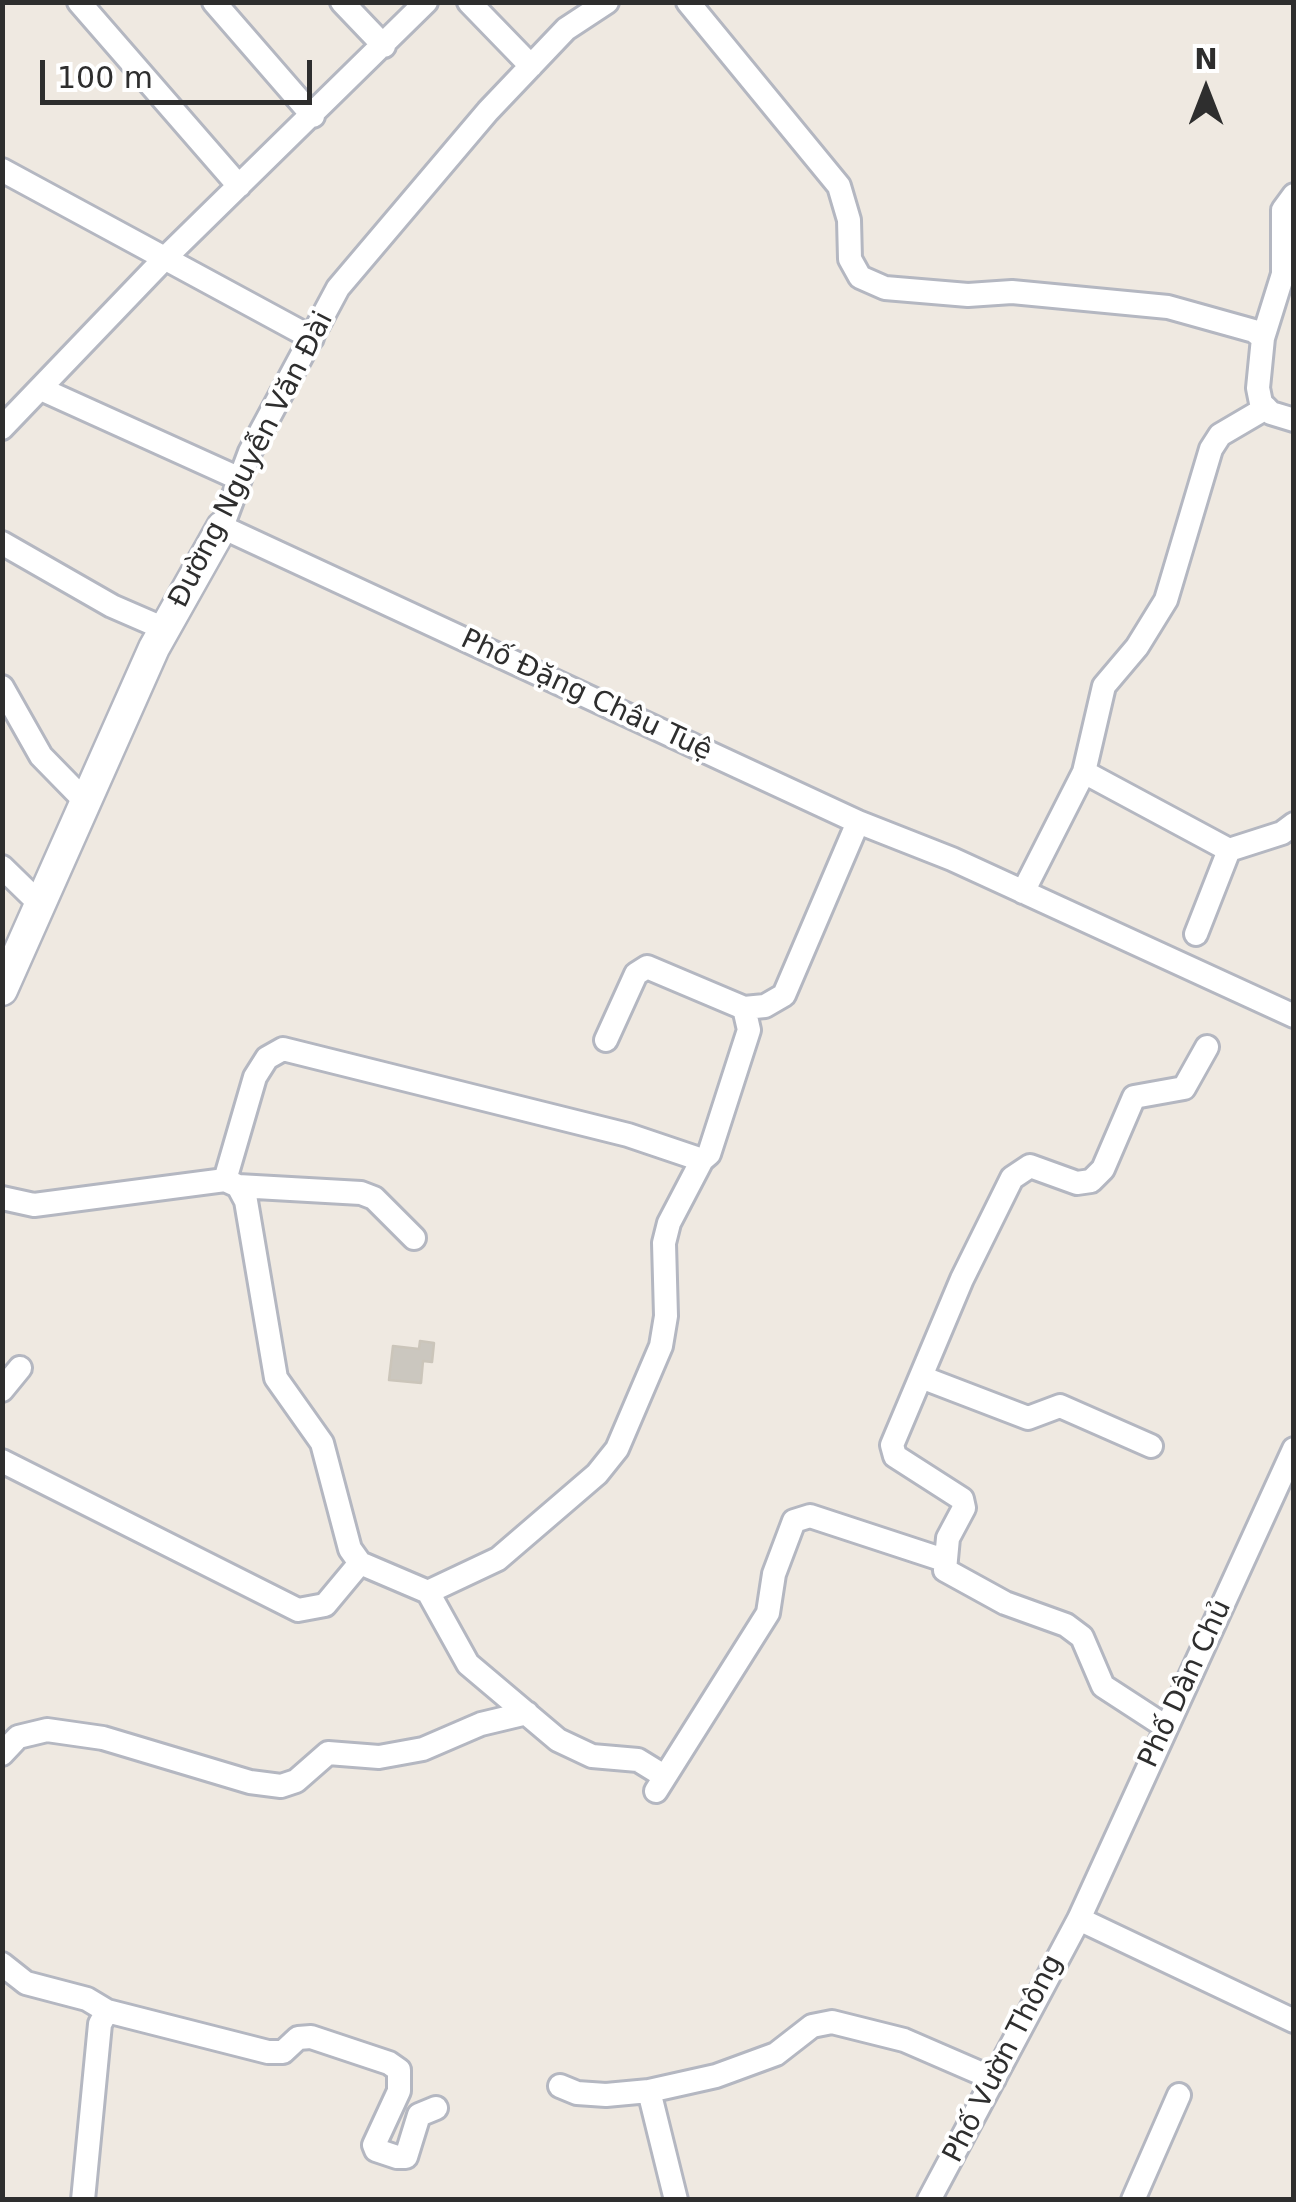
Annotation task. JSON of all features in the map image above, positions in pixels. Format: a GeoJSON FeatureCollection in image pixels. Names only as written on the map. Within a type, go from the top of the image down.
{"type":"FeatureCollection","features":[{"type":"Feature","properties":{"kind":"street"},"geometry":{"type":"LineString","coordinates":[[78,2],[239,186]]}},
{"type":"Feature","properties":{"kind":"street"},"geometry":{"type":"LineString","coordinates":[[214,2],[313,116]]}},
{"type":"Feature","properties":{"kind":"street"},"geometry":{"type":"LineString","coordinates":[[342,2],[384,46]]}},
{"type":"Feature","properties":{"kind":"street"},"geometry":{"type":"LineString","coordinates":[[2,428],[165,258],[426,2]]}},
{"type":"Feature","properties":{"kind":"street"},"geometry":{"type":"LineString","coordinates":[[470,2],[531,66]]}},
{"type":"Feature","properties":{"kind":"street","name":"Đường Nguyễn Văn Đài"},"geometry":{"type":"LineString","coordinates":[[2,990],[165,629],[222,527],[240,479],[338,288],[427,180],[531,66],[566,30],[608,2]]}},
{"type":"Feature","properties":{"kind":"street"},"geometry":{"type":"LineString","coordinates":[[688,2],[839,186],[849,220],[850,259],[860,277],[884,288],[968,295],[1012,292],[1168,307],[1254,331],[1263,338]]}},
{"type":"Feature","properties":{"kind":"street"},"geometry":{"type":"LineString","coordinates":[[2,170],[312,338]]}},
{"type":"Feature","properties":{"kind":"street"},"geometry":{"type":"LineString","coordinates":[[1294,195],[1283,210],[1283,274],[1263,338],[1258,388],[1266,408],[1294,420]]}},
{"type":"Feature","properties":{"kind":"street"},"geometry":{"type":"LineString","coordinates":[[41,389],[240,479]]}},
{"type":"Feature","properties":{"kind":"street"},"geometry":{"type":"LineString","coordinates":[[1266,408],[1220,435],[1211,448],[1171,587],[1138,648],[1104,686],[1084,772],[1020,890],[1294,1016]]}},
{"type":"Feature","properties":{"kind":"street","name":"Phố Đặng Châu Tuệ"},"geometry":{"type":"LineString","coordinates":[[222,527],[858,822],[1020,890]]}},
{"type":"Feature","properties":{"kind":"street"},"geometry":{"type":"LineString","coordinates":[[2,543],[112,606],[165,629]]}},
{"type":"Feature","properties":{"kind":"street"},"geometry":{"type":"LineString","coordinates":[[2,686],[41,756],[86,801]]}},
{"type":"Feature","properties":{"kind":"street"},"geometry":{"type":"LineString","coordinates":[[1084,772],[1230,850],[1282,833],[1294,824]]}},
{"type":"Feature","properties":{"kind":"street"},"geometry":{"type":"LineString","coordinates":[[606,1040],[636,974],[648,967],[744,1008],[765,1006],[784,995],[858,822]]}},
{"type":"Feature","properties":{"kind":"street"},"geometry":{"type":"LineString","coordinates":[[1196,934],[1230,850]]}},
{"type":"Feature","properties":{"kind":"street"},"geometry":{"type":"LineString","coordinates":[[2,867],[40,904]]}},
{"type":"Feature","properties":{"kind":"street"},"geometry":{"type":"LineString","coordinates":[[428,1592],[498,1558],[597,1474],[618,1449],[661,1346],[666,1316],[664,1253],[669,1223],[702,1160],[709,1154],[750,1030],[744,1008]]}},
{"type":"Feature","properties":{"kind":"street"},"geometry":{"type":"LineString","coordinates":[[1166,1727],[1102,1686],[1082,1637],[1066,1626],[969,1585],[946,1570],[948,1538],[964,1508],[962,1499],[895,1456],[892,1445],[962,1279],[1012,1178],[1030,1166],[1078,1183],[1091,1181],[1102,1168],[1134,1098],[1184,1088],[1206,1047]]}},
{"type":"Feature","properties":{"kind":"street"},"geometry":{"type":"LineString","coordinates":[[702,1160],[628,1134],[370,1066],[284,1048],[267,1058],[254,1077],[232,1183],[246,1201],[276,1378],[322,1442],[350,1548],[360,1563],[428,1592],[468,1664],[558,1740],[592,1756],[638,1760],[660,1784],[768,1614],[774,1574],[794,1522],[810,1516],[944,1560]]}},
{"type":"Feature","properties":{"kind":"street"},"geometry":{"type":"LineString","coordinates":[[2,1198],[34,1206],[232,1183],[361,1193],[374,1198],[414,1238]]}},
{"type":"Feature","properties":{"kind":"street"},"geometry":{"type":"LineString","coordinates":[[2,1390],[20,1368]]}},
{"type":"Feature","properties":{"kind":"street"},"geometry":{"type":"LineString","coordinates":[[921,1376],[1028,1418],[1060,1406],[1151,1446]]}},
{"type":"Feature","properties":{"kind":"street","name":"Phố Dân Chủ"},"geometry":{"type":"LineString","coordinates":[[1079,1919],[1294,1449]]}},
{"type":"Feature","properties":{"kind":"street"},"geometry":{"type":"LineString","coordinates":[[2,1461],[298,1610],[324,1605],[360,1563]]}},
{"type":"Feature","properties":{"kind":"street"},"geometry":{"type":"LineString","coordinates":[[2,1754],[18,1736],[47,1730],[103,1738],[250,1782],[281,1786],[296,1780],[328,1753],[379,1757],[424,1748],[481,1724],[527,1713]]}},
{"type":"Feature","properties":{"kind":"street"},"geometry":{"type":"LineString","coordinates":[[1079,1919],[1294,2020]]}},
{"type":"Feature","properties":{"kind":"street","name":"Phố Vườn Thông"},"geometry":{"type":"LineString","coordinates":[[929,2200],[1079,1919]]}},
{"type":"Feature","properties":{"kind":"street"},"geometry":{"type":"LineString","coordinates":[[2,1964],[26,1984],[87,2000],[107,2012],[276,2052],[290,2048],[298,2038],[311,2037],[390,2063],[399,2070],[399,2090],[374,2144],[376,2150],[406,2156],[418,2115],[436,2108]]}},
{"type":"Feature","properties":{"kind":"street"},"geometry":{"type":"LineString","coordinates":[[82,2200],[100,2024],[107,2012]]}},
{"type":"Feature","properties":{"kind":"street"},"geometry":{"type":"LineString","coordinates":[[560,2086],[577,2093],[606,2095],[650,2092],[716,2076],[776,2054],[812,2026],[832,2022],[904,2040],[994,2079]]}},
{"type":"Feature","properties":{"kind":"street"},"geometry":{"type":"LineString","coordinates":[[650,2092],[676,2200]]}},
{"type":"Feature","properties":{"kind":"street"},"geometry":{"type":"LineString","coordinates":[[1133,2200],[1178,2095]]}},
{"type":"Feature","properties":{"kind":"building"},"geometry":{"type":"Polygon","coordinates":[[[420,1341],[434,1343],[432,1362],[423,1361],[421,1383],[389,1380],[393,1346],[419,1349],[420,1341]]]}}]}
